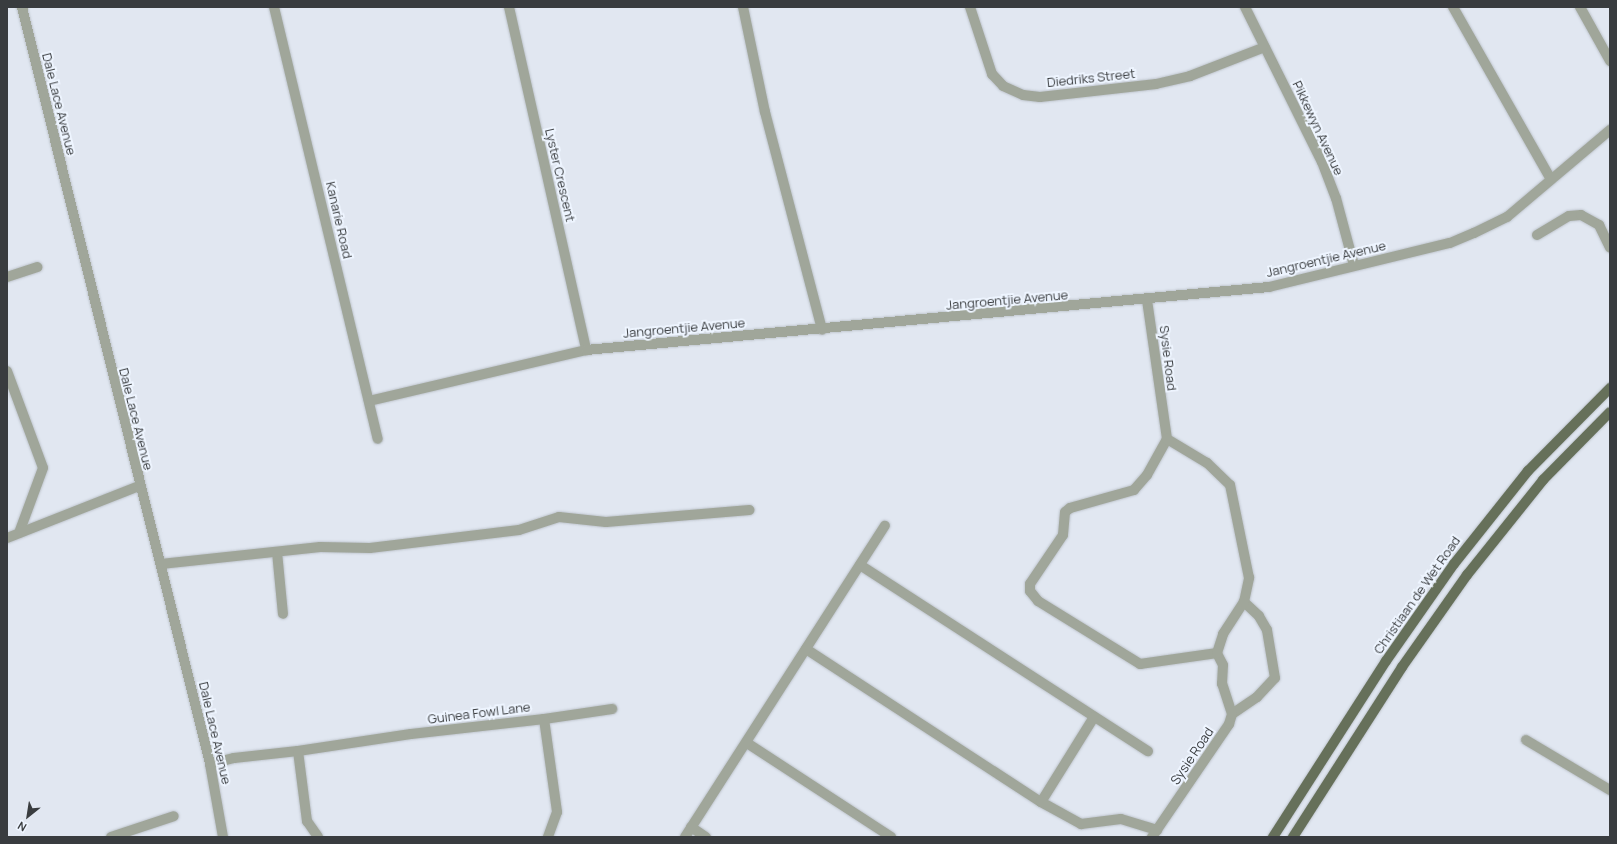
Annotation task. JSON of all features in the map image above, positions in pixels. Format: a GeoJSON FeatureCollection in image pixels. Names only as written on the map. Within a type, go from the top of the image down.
{"type":"FeatureCollection","features":[{"type":"Feature","properties":{"kind":"main road","name":"Christiaan de Wet Road"},"geometry":{"type":"LineString","coordinates":[[1273,837],[1386,661],[1458,559],[1528,471],[1610,388]]}},
{"type":"Feature","properties":{"kind":"main road"},"geometry":{"type":"LineString","coordinates":[[1293,837],[1402,668],[1467,575],[1543,480],[1610,412]]}},
{"type":"Feature","properties":{"kind":"street","name":"Dale Lace Avenue"},"geometry":{"type":"LineString","coordinates":[[22,7],[139,486],[161,564],[210,764],[223,837]]}},
{"type":"Feature","properties":{"kind":"street","name":"Kanarie Road"},"geometry":{"type":"LineString","coordinates":[[274,7],[378,439]]}},
{"type":"Feature","properties":{"kind":"street","name":"Lyster Crescent"},"geometry":{"type":"LineString","coordinates":[[509,7],[586,350]]}},
{"type":"Feature","properties":{"kind":"street"},"geometry":{"type":"LineString","coordinates":[[743,7],[765,112],[822,330]]}},
{"type":"Feature","properties":{"kind":"street","name":"Diedriks Street"},"geometry":{"type":"LineString","coordinates":[[970,7],[992,74],[1003,86],[1023,95],[1040,97],[1156,84],[1190,76],[1265,47]]}},
{"type":"Feature","properties":{"kind":"street","name":"Pikkewyn Avenue"},"geometry":{"type":"LineString","coordinates":[[1245,7],[1322,162],[1336,198],[1354,265]]}},
{"type":"Feature","properties":{"kind":"street"},"geometry":{"type":"LineString","coordinates":[[1453,7],[1550,178]]}},
{"type":"Feature","properties":{"kind":"street"},"geometry":{"type":"LineString","coordinates":[[1580,7],[1610,61]]}},
{"type":"Feature","properties":{"kind":"street","name":"Jangroentjie Avenue"},"geometry":{"type":"LineString","coordinates":[[369,401],[586,350],[1147,300],[1268,287],[1450,243],[1474,234],[1507,217],[1550,178],[1610,130]]}},
{"type":"Feature","properties":{"kind":"street"},"geometry":{"type":"LineString","coordinates":[[1537,235],[1569,216],[1581,215],[1599,225],[1610,248]]}},
{"type":"Feature","properties":{"kind":"street"},"geometry":{"type":"LineString","coordinates":[[7,277],[37,267]]}},
{"type":"Feature","properties":{"kind":"street","name":"Sysie Road"},"geometry":{"type":"LineString","coordinates":[[1147,300],[1163,420],[1167,439]]}},
{"type":"Feature","properties":{"kind":"street"},"geometry":{"type":"LineString","coordinates":[[7,371],[42,468],[19,533]]}},
{"type":"Feature","properties":{"kind":"street"},"geometry":{"type":"LineString","coordinates":[[1217,653],[1140,664],[1038,601],[1030,591],[1030,584],[1063,535],[1065,512],[1070,508],[1134,490],[1147,475],[1167,439],[1207,463],[1230,485],[1249,578],[1244,602],[1223,634],[1217,653],[1223,665],[1222,684],[1232,714],[1257,697],[1275,678],[1267,630],[1259,616],[1244,602]]}},
{"type":"Feature","properties":{"kind":"street"},"geometry":{"type":"LineString","coordinates":[[7,538],[139,486]]}},
{"type":"Feature","properties":{"kind":"street"},"geometry":{"type":"LineString","coordinates":[[161,564],[320,547],[376,548],[519,530],[559,517],[606,522],[750,510]]}},
{"type":"Feature","properties":{"kind":"street"},"geometry":{"type":"LineString","coordinates":[[685,837],[747,743],[885,526]]}},
{"type":"Feature","properties":{"kind":"street"},"geometry":{"type":"LineString","coordinates":[[277,552],[283,614]]}},
{"type":"Feature","properties":{"kind":"street"},"geometry":{"type":"LineString","coordinates":[[860,565],[1148,751]]}},
{"type":"Feature","properties":{"kind":"street"},"geometry":{"type":"LineString","coordinates":[[806,649],[1041,802],[1081,824],[1121,819],[1155,834]]}},
{"type":"Feature","properties":{"kind":"street"},"geometry":{"type":"LineString","coordinates":[[544,719],[612,709]]}},
{"type":"Feature","properties":{"kind":"street","name":"Sysie Road"},"geometry":{"type":"LineString","coordinates":[[1155,834],[1224,735],[1232,714]]}},
{"type":"Feature","properties":{"kind":"street"},"geometry":{"type":"LineString","coordinates":[[1041,802],[1094,717]]}},
{"type":"Feature","properties":{"kind":"street","name":"Guinea Fowl Lane"},"geometry":{"type":"LineString","coordinates":[[210,764],[234,758],[298,752],[411,734],[544,719],[557,812],[548,837]]}},
{"type":"Feature","properties":{"kind":"street"},"geometry":{"type":"LineString","coordinates":[[1526,740],[1610,790]]}},
{"type":"Feature","properties":{"kind":"street"},"geometry":{"type":"LineString","coordinates":[[747,743],[891,837]]}},
{"type":"Feature","properties":{"kind":"street"},"geometry":{"type":"LineString","coordinates":[[298,752],[307,821],[318,837]]}},
{"type":"Feature","properties":{"kind":"street"},"geometry":{"type":"LineString","coordinates":[[117,837],[174,816]]}},
{"type":"Feature","properties":{"kind":"street"},"geometry":{"type":"LineString","coordinates":[[692,828],[706,837]]}}]}
